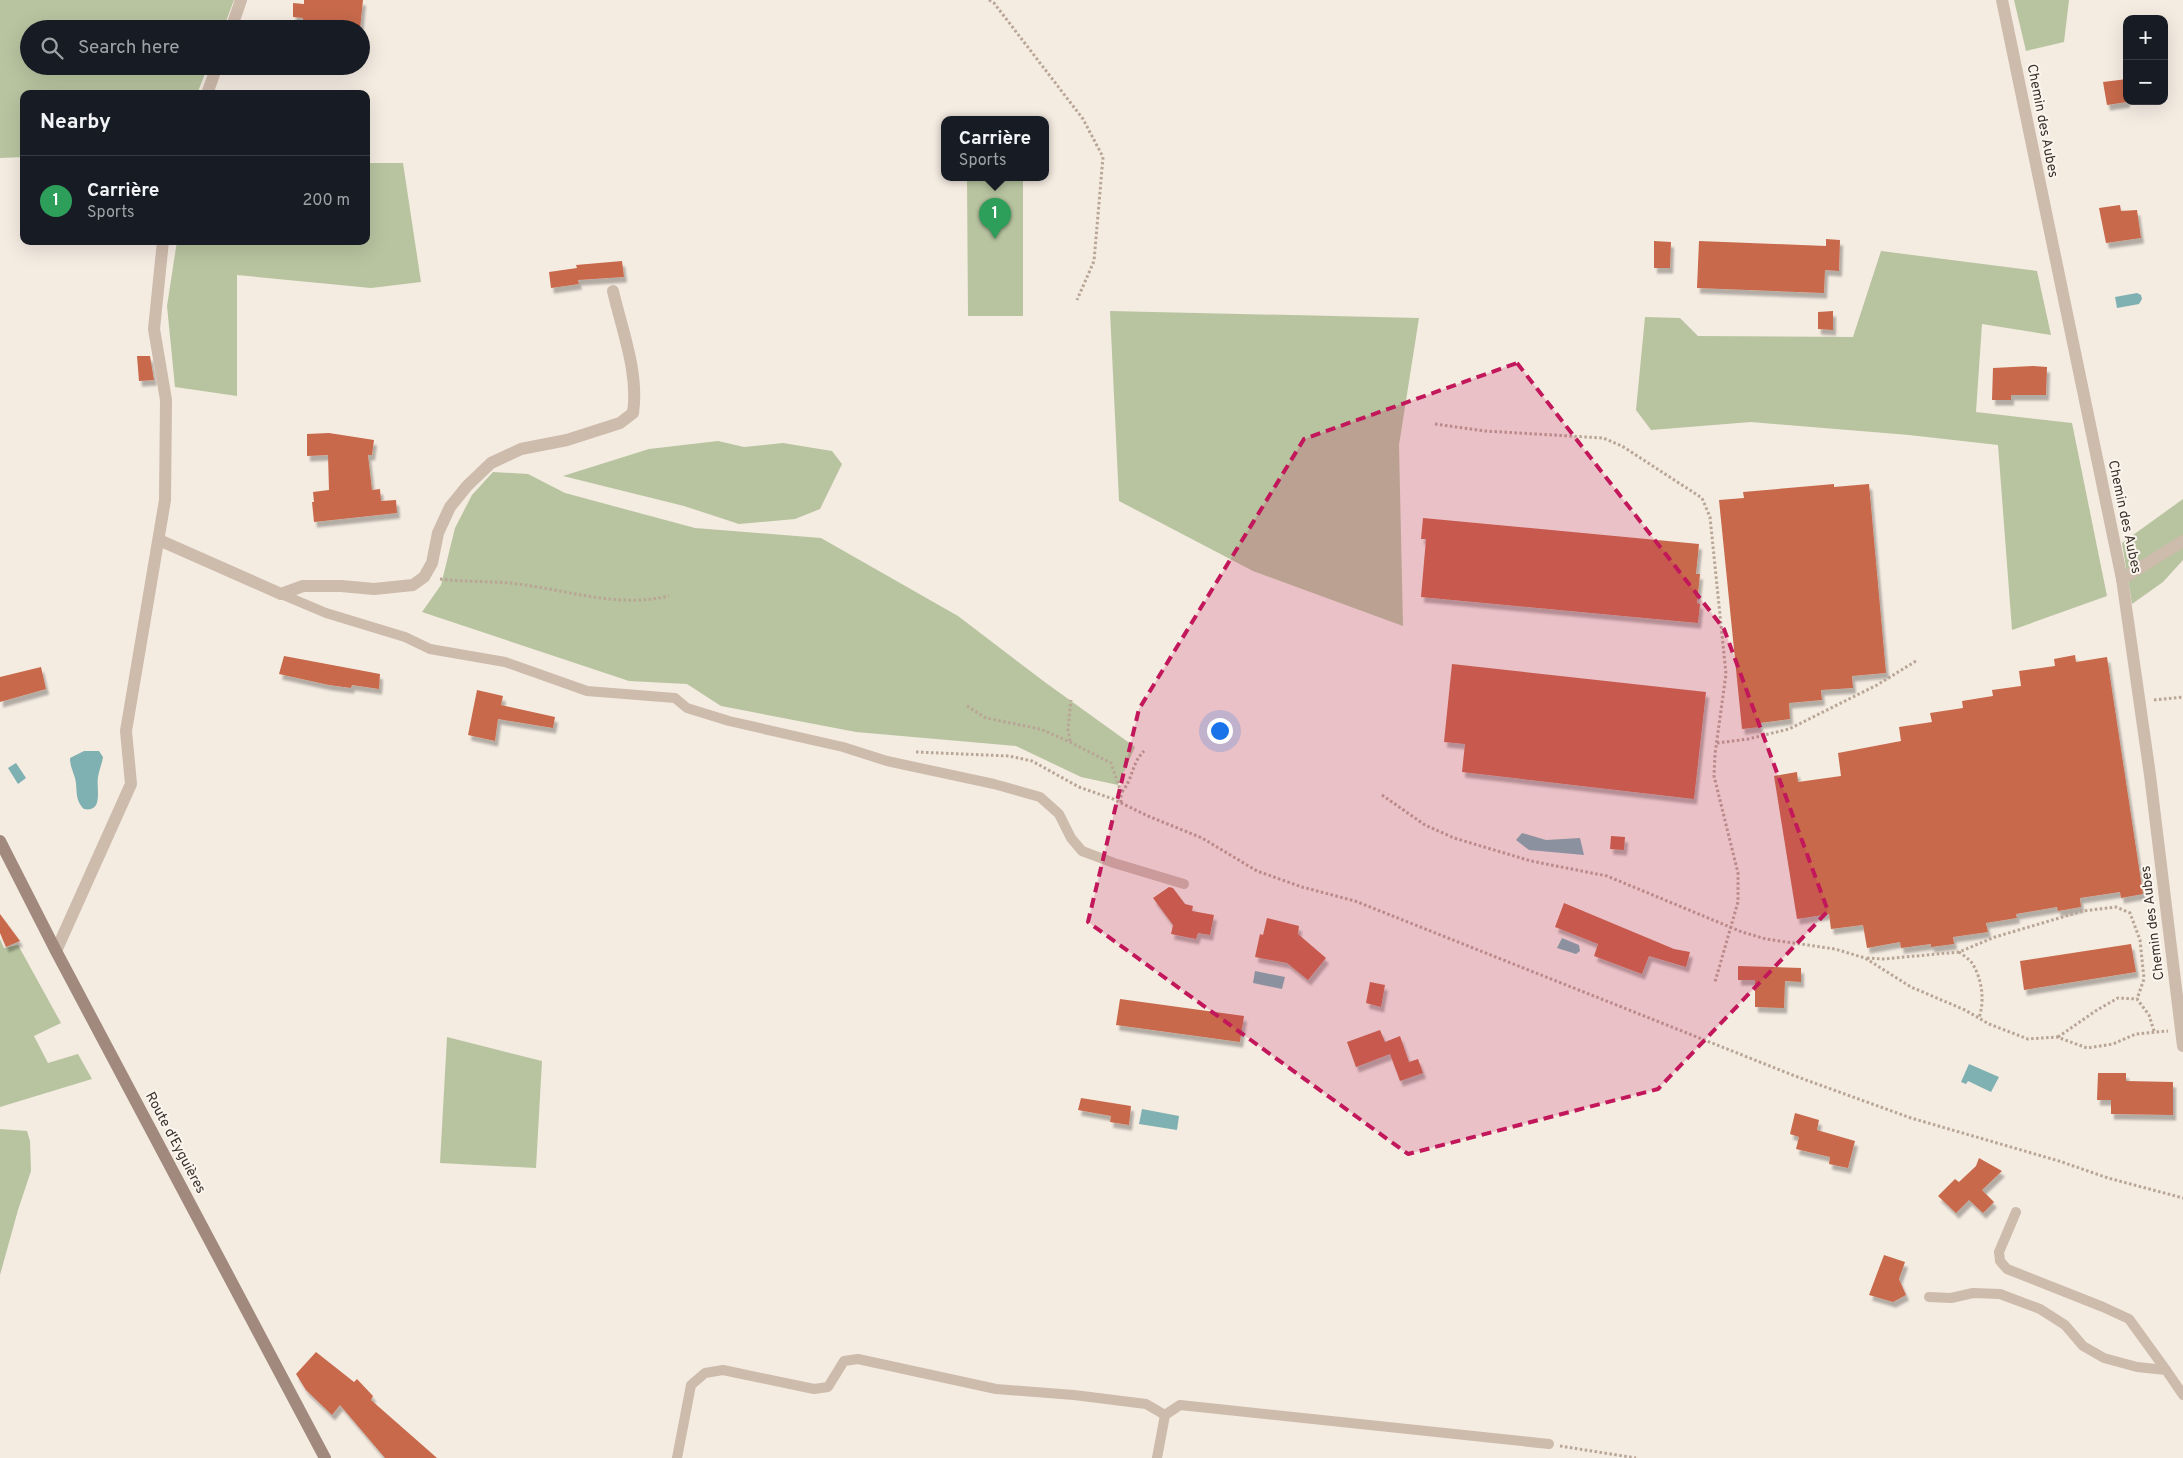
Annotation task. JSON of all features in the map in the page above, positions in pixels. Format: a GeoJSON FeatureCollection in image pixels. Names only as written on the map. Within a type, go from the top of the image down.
{"type":"FeatureCollection","features":[{"type":"Feature","properties":{"kind":"main road","name":"Route d'Eyguières"},"geometry":{"type":"LineString","coordinates":[[0,842],[325,1458]]}},
{"type":"Feature","properties":{"kind":"street"},"geometry":{"type":"LineString","coordinates":[[234,20],[241,0]]}},
{"type":"Feature","properties":{"kind":"street","name":"Chemin des Aubes"},"geometry":{"type":"LineString","coordinates":[[2002,0],[2122,580],[2139,698],[2183,1046]]}},
{"type":"Feature","properties":{"kind":"street"},"geometry":{"type":"LineString","coordinates":[[208,90],[214,75]]}},
{"type":"Feature","properties":{"kind":"street"},"geometry":{"type":"LineString","coordinates":[[56,951],[132,784],[126,731],[165,500],[166,400],[154,329],[163,245]]}},
{"type":"Feature","properties":{"kind":"street"},"geometry":{"type":"LineString","coordinates":[[159,540],[281,594],[303,586],[341,586],[374,589],[413,585],[424,577],[432,563],[438,533],[450,507],[467,486],[491,462],[521,449],[567,440],[620,423],[633,413],[635,397],[633,377],[613,290]]}},
{"type":"Feature","properties":{"kind":"street"},"geometry":{"type":"LineString","coordinates":[[2122,580],[2183,541]]}},
{"type":"Feature","properties":{"kind":"lane"},"geometry":{"type":"LineString","coordinates":[[281,594],[326,613],[406,637],[430,649],[505,662],[587,690],[675,698],[687,708],[729,721],[843,747],[887,761],[994,784],[1040,797],[1060,814],[1071,838],[1082,851],[1114,863],[1184,884]]}},
{"type":"Feature","properties":{"kind":"lane"},"geometry":{"type":"LineString","coordinates":[[2016,1212],[1999,1252],[2000,1261],[2007,1269],[2104,1307],[2129,1319],[2183,1395]]}},
{"type":"Feature","properties":{"kind":"lane"},"geometry":{"type":"LineString","coordinates":[[1929,1297],[1951,1298],[1973,1293],[2000,1294],[2040,1309],[2065,1325],[2083,1346],[2104,1358],[2137,1367],[2166,1370]]}},
{"type":"Feature","properties":{"kind":"lane"},"geometry":{"type":"LineString","coordinates":[[676,1458],[691,1386],[705,1373],[723,1370],[814,1389],[828,1387],[844,1361],[858,1359],[996,1389],[1074,1395],[1146,1404],[1165,1415]]}},
{"type":"Feature","properties":{"kind":"lane"},"geometry":{"type":"LineString","coordinates":[[1157,1458],[1165,1415],[1180,1405],[1549,1444]]}},
{"type":"Feature","properties":{"kind":"path"},"geometry":{"type":"LineString","coordinates":[[988,0],[994,3],[1084,119],[1103,157],[1094,261],[1077,300]]}},
{"type":"Feature","properties":{"kind":"path"},"geometry":{"type":"LineString","coordinates":[[1435,424],[1485,431],[1603,438],[1622,446],[1702,498],[1710,517],[1714,577],[1726,674],[1714,776],[1738,873],[1738,902],[1714,982]]}},
{"type":"Feature","properties":{"kind":"path"},"geometry":{"type":"LineString","coordinates":[[424,577],[463,582],[509,583],[600,599],[650,600],[669,596]]}},
{"type":"Feature","properties":{"kind":"path"},"geometry":{"type":"LineString","coordinates":[[1717,744],[1789,729],[1877,686],[1916,661]]}},
{"type":"Feature","properties":{"kind":"path"},"geometry":{"type":"LineString","coordinates":[[2139,698],[2162,700],[2183,697]]}},
{"type":"Feature","properties":{"kind":"path"},"geometry":{"type":"LineString","coordinates":[[1070,742],[1068,729],[1071,700]]}},
{"type":"Feature","properties":{"kind":"path"},"geometry":{"type":"LineString","coordinates":[[967,706],[986,718],[1040,730],[1070,742],[1111,763],[1122,792],[1122,803]]}},
{"type":"Feature","properties":{"kind":"path"},"geometry":{"type":"LineString","coordinates":[[912,751],[1009,756],[1032,761],[1079,787],[1122,803],[1202,838],[1257,871],[1302,887],[1355,901],[1795,1076],[1911,1118],[2059,1161],[2108,1178],[2183,1198]]}},
{"type":"Feature","properties":{"kind":"path"},"geometry":{"type":"LineString","coordinates":[[1122,792],[1130,780],[1136,759],[1144,751]]}},
{"type":"Feature","properties":{"kind":"path"},"geometry":{"type":"LineString","coordinates":[[1382,795],[1426,825],[1454,838],[1531,861],[1606,876],[1730,928],[1766,939],[1835,948],[1865,958],[1911,987],[2028,1039],[2058,1037],[2087,1048],[2113,1044],[2136,1034],[2154,1031],[2181,1031]]}},
{"type":"Feature","properties":{"kind":"path"},"geometry":{"type":"LineString","coordinates":[[1865,958],[1883,959],[1959,952],[1995,937],[2083,911],[2116,907],[2130,912],[2140,940],[2144,980],[2136,999]]}},
{"type":"Feature","properties":{"kind":"path"},"geometry":{"type":"LineString","coordinates":[[1959,952],[1972,962],[1982,989],[1983,1007],[1980,1018]]}},
{"type":"Feature","properties":{"kind":"path"},"geometry":{"type":"LineString","coordinates":[[2058,1037],[2118,998],[2136,999],[2149,1015],[2154,1031]]}},
{"type":"Feature","properties":{"kind":"path"},"geometry":{"type":"LineString","coordinates":[[1549,1444],[1636,1458]]}},
{"type":"Feature","properties":{"kind":"highlighted area"},"geometry":{"type":"Polygon","coordinates":[[[1517,363],[1724,629],[1828,911],[1658,1089],[1408,1154],[1088,922],[1139,709],[1304,439],[1517,363]]]}},
{"type":"Feature","properties":{"kind":"green space"},"geometry":{"type":"Polygon","coordinates":[[[0,0],[234,0],[226,20],[20,20],[20,75],[204,75],[199,90],[20,90],[20,157],[0,158],[0,0]]]}},
{"type":"Feature","properties":{"kind":"green space"},"geometry":{"type":"Polygon","coordinates":[[[2014,0],[2069,0],[2064,42],[2026,51],[2014,0]]]}},
{"type":"Feature","properties":{"kind":"green space"},"geometry":{"type":"Polygon","coordinates":[[[370,163],[403,163],[421,282],[371,288],[237,275],[237,396],[175,387],[167,306],[176,245],[370,245],[370,163]]]}},
{"type":"Feature","properties":{"kind":"green space"},"geometry":{"type":"Polygon","coordinates":[[[967,181],[1023,181],[1023,316],[968,316],[967,181]]]}},
{"type":"Feature","properties":{"kind":"green space"},"geometry":{"type":"Polygon","coordinates":[[[1881,251],[2037,271],[2051,335],[1982,324],[1976,412],[2072,423],[2107,596],[2012,630],[1998,445],[1909,435],[1751,422],[1651,430],[1636,410],[1645,317],[1680,318],[1698,336],[1853,337],[1881,251]]]}},
{"type":"Feature","properties":{"kind":"green space"},"geometry":{"type":"Polygon","coordinates":[[[1110,311],[1419,318],[1399,445],[1403,626],[1253,571],[1119,501],[1110,311]]]}},
{"type":"Feature","properties":{"kind":"green space"},"geometry":{"type":"Polygon","coordinates":[[[718,441],[744,447],[783,443],[832,451],[842,464],[820,509],[795,519],[739,524],[684,506],[563,476],[649,449],[718,441]]]}},
{"type":"Feature","properties":{"kind":"green space"},"geometry":{"type":"Polygon","coordinates":[[[493,472],[528,474],[565,493],[695,528],[821,538],[958,616],[1046,683],[1135,747],[1118,785],[1081,777],[1016,746],[856,732],[721,706],[687,684],[629,681],[422,612],[441,585],[455,528],[472,495],[493,472]]]}},
{"type":"Feature","properties":{"kind":"green space"},"geometry":{"type":"Polygon","coordinates":[[[2183,499],[2183,560],[2163,582],[2132,604],[2122,543],[2183,499]]]}},
{"type":"Feature","properties":{"kind":"green space"},"geometry":{"type":"Polygon","coordinates":[[[0,939],[4,948],[18,945],[61,1023],[34,1036],[48,1063],[78,1054],[92,1079],[0,1107],[0,939]]]}},
{"type":"Feature","properties":{"kind":"green space"},"geometry":{"type":"Polygon","coordinates":[[[447,1037],[542,1061],[536,1168],[440,1163],[447,1037]]]}},
{"type":"Feature","properties":{"kind":"green space"},"geometry":{"type":"Polygon","coordinates":[[[0,1129],[27,1131],[30,1141],[31,1171],[0,1275],[0,1129]]]}},
{"type":"Feature","properties":{"kind":"water"},"geometry":{"type":"Polygon","coordinates":[[[2137,293],[2141,295],[2142,299],[2139,304],[2117,308],[2115,297],[2137,293]]]}},
{"type":"Feature","properties":{"kind":"water"},"geometry":{"type":"Polygon","coordinates":[[[84,751],[99,751],[103,757],[98,777],[97,804],[90,809],[84,809],[79,802],[70,761],[70,758],[84,751]]]}},
{"type":"Feature","properties":{"kind":"water"},"geometry":{"type":"Polygon","coordinates":[[[16,763],[26,778],[18,784],[8,768],[16,763]]]}},
{"type":"Feature","properties":{"kind":"water"},"geometry":{"type":"Polygon","coordinates":[[[1522,833],[1546,840],[1580,838],[1584,855],[1529,850],[1516,840],[1522,833]]]}},
{"type":"Feature","properties":{"kind":"water"},"geometry":{"type":"Polygon","coordinates":[[[1562,938],[1579,945],[1580,951],[1576,954],[1557,948],[1562,938]]]}},
{"type":"Feature","properties":{"kind":"water"},"geometry":{"type":"Polygon","coordinates":[[[1255,971],[1285,977],[1282,989],[1253,983],[1255,971]]]}},
{"type":"Feature","properties":{"kind":"water"},"geometry":{"type":"Polygon","coordinates":[[[1969,1064],[1999,1077],[1991,1092],[1968,1081],[1966,1084],[1961,1082],[1969,1064]]]}},
{"type":"Feature","properties":{"kind":"water"},"geometry":{"type":"Polygon","coordinates":[[[1142,1109],[1179,1116],[1177,1130],[1139,1124],[1142,1109]]]}},
{"type":"Feature","properties":{"kind":"building"},"geometry":{"type":"Polygon","coordinates":[[[304,0],[363,0],[361,20],[303,20],[303,18],[293,17],[293,3],[304,4],[304,0]]]}},
{"type":"Feature","properties":{"kind":"building"},"geometry":{"type":"Polygon","coordinates":[[[2123,80],[2123,103],[2107,105],[2103,82],[2123,80]]]}},
{"type":"Feature","properties":{"kind":"building"},"geometry":{"type":"Polygon","coordinates":[[[2120,205],[2121,211],[2137,210],[2141,238],[2106,243],[2099,208],[2120,205]]]}},
{"type":"Feature","properties":{"kind":"building"},"geometry":{"type":"Polygon","coordinates":[[[1826,239],[1840,240],[1839,271],[1825,270],[1824,293],[1697,288],[1699,241],[1826,246],[1826,239]]]}},
{"type":"Feature","properties":{"kind":"building"},"geometry":{"type":"Polygon","coordinates":[[[1654,241],[1671,242],[1670,268],[1654,268],[1654,241]]]}},
{"type":"Feature","properties":{"kind":"building"},"geometry":{"type":"Polygon","coordinates":[[[622,261],[624,277],[578,280],[579,284],[551,288],[549,272],[577,268],[576,265],[622,261]]]}},
{"type":"Feature","properties":{"kind":"building"},"geometry":{"type":"Polygon","coordinates":[[[1833,311],[1833,330],[1818,329],[1818,312],[1833,311]]]}},
{"type":"Feature","properties":{"kind":"building"},"geometry":{"type":"Polygon","coordinates":[[[137,356],[150,356],[154,380],[139,381],[137,356]]]}},
{"type":"Feature","properties":{"kind":"building"},"geometry":{"type":"Polygon","coordinates":[[[2047,367],[2046,395],[2011,395],[2011,400],[1992,400],[1993,368],[2047,367]]]}},
{"type":"Feature","properties":{"kind":"building"},"geometry":{"type":"Polygon","coordinates":[[[329,433],[374,440],[372,455],[368,455],[372,490],[380,489],[381,501],[396,500],[397,513],[314,522],[313,492],[329,490],[328,455],[307,456],[307,434],[329,433]]]}},
{"type":"Feature","properties":{"kind":"building"},"geometry":{"type":"Polygon","coordinates":[[[1834,484],[1834,487],[1869,484],[1886,673],[1852,676],[1853,688],[1821,690],[1822,700],[1789,703],[1790,719],[1760,723],[1760,727],[1742,729],[1719,500],[1744,498],[1743,492],[1834,484]]]}},
{"type":"Feature","properties":{"kind":"building"},"geometry":{"type":"Polygon","coordinates":[[[1423,518],[1699,544],[1696,574],[1700,574],[1697,603],[1700,604],[1698,623],[1421,597],[1426,539],[1421,539],[1423,518]]]}},
{"type":"Feature","properties":{"kind":"building"},"geometry":{"type":"Polygon","coordinates":[[[2075,655],[2076,662],[2107,657],[2143,894],[2121,898],[2120,892],[2080,898],[2081,907],[2058,911],[2057,907],[2016,914],[2017,918],[1986,923],[1988,932],[1953,937],[1954,944],[1931,947],[1931,944],[1901,948],[1900,942],[1867,948],[1863,925],[1831,929],[1829,914],[1797,919],[1774,776],[1797,772],[1798,782],[1841,776],[1838,753],[1901,741],[1899,727],[1932,722],[1930,713],[1963,708],[1962,701],[1993,696],[1992,690],[2021,686],[2019,671],[2055,666],[2054,659],[2075,655]]]}},
{"type":"Feature","properties":{"kind":"building"},"geometry":{"type":"Polygon","coordinates":[[[284,656],[380,674],[379,689],[352,685],[351,688],[329,685],[279,674],[284,656]]]}},
{"type":"Feature","properties":{"kind":"building"},"geometry":{"type":"Polygon","coordinates":[[[1452,664],[1706,692],[1694,799],[1462,772],[1465,744],[1444,742],[1452,664]]]}},
{"type":"Feature","properties":{"kind":"building"},"geometry":{"type":"Polygon","coordinates":[[[41,667],[46,689],[0,702],[0,677],[41,667]]]}},
{"type":"Feature","properties":{"kind":"building"},"geometry":{"type":"Polygon","coordinates":[[[477,690],[503,696],[501,705],[555,717],[553,728],[498,719],[495,741],[468,735],[477,690]]]}},
{"type":"Feature","properties":{"kind":"building"},"geometry":{"type":"Polygon","coordinates":[[[1611,836],[1625,837],[1624,850],[1610,849],[1611,836]]]}},
{"type":"Feature","properties":{"kind":"building"},"geometry":{"type":"Polygon","coordinates":[[[1169,887],[1173,888],[1185,904],[1193,906],[1192,911],[1214,915],[1210,935],[1198,933],[1196,939],[1171,934],[1173,925],[1153,898],[1169,887]]]}},
{"type":"Feature","properties":{"kind":"building"},"geometry":{"type":"Polygon","coordinates":[[[1564,903],[1674,949],[1690,952],[1686,967],[1649,956],[1642,974],[1594,956],[1598,944],[1555,927],[1564,903]]]}},
{"type":"Feature","properties":{"kind":"building"},"geometry":{"type":"Polygon","coordinates":[[[0,914],[20,941],[6,947],[0,933],[0,914]]]}},
{"type":"Feature","properties":{"kind":"building"},"geometry":{"type":"Polygon","coordinates":[[[1267,918],[1299,926],[1298,934],[1326,958],[1308,980],[1287,963],[1255,957],[1260,934],[1263,935],[1267,918]]]}},
{"type":"Feature","properties":{"kind":"building"},"geometry":{"type":"Polygon","coordinates":[[[2131,944],[2136,972],[2024,990],[2020,961],[2131,944]]]}},
{"type":"Feature","properties":{"kind":"building"},"geometry":{"type":"Polygon","coordinates":[[[1738,966],[1801,968],[1801,982],[1785,981],[1784,1008],[1755,1007],[1755,980],[1738,980],[1738,966]]]}},
{"type":"Feature","properties":{"kind":"building"},"geometry":{"type":"Polygon","coordinates":[[[1370,982],[1385,985],[1381,1007],[1366,1003],[1370,982]]]}},
{"type":"Feature","properties":{"kind":"building"},"geometry":{"type":"Polygon","coordinates":[[[1120,999],[1244,1016],[1240,1042],[1116,1025],[1120,999]]]}},
{"type":"Feature","properties":{"kind":"building"},"geometry":{"type":"Polygon","coordinates":[[[1380,1030],[1385,1042],[1400,1036],[1409,1062],[1418,1059],[1423,1073],[1400,1081],[1390,1054],[1356,1067],[1347,1042],[1380,1030]]]}},
{"type":"Feature","properties":{"kind":"building"},"geometry":{"type":"Polygon","coordinates":[[[2098,1073],[2126,1073],[2126,1081],[2173,1082],[2173,1115],[2111,1114],[2111,1100],[2097,1100],[2098,1073]]]}},
{"type":"Feature","properties":{"kind":"building"},"geometry":{"type":"Polygon","coordinates":[[[1081,1098],[1131,1106],[1129,1125],[1110,1122],[1111,1116],[1078,1110],[1081,1098]]]}},
{"type":"Feature","properties":{"kind":"building"},"geometry":{"type":"Polygon","coordinates":[[[1795,1113],[1819,1120],[1817,1130],[1855,1141],[1848,1168],[1829,1164],[1830,1157],[1796,1149],[1799,1137],[1790,1134],[1795,1113]]]}},
{"type":"Feature","properties":{"kind":"building"},"geometry":{"type":"Polygon","coordinates":[[[1979,1158],[2002,1171],[1982,1190],[1994,1202],[1983,1213],[1969,1200],[1956,1213],[1938,1196],[1955,1179],[1959,1182],[1976,1166],[1979,1158]]]}},
{"type":"Feature","properties":{"kind":"building"},"geometry":{"type":"Polygon","coordinates":[[[1884,1255],[1905,1262],[1899,1279],[1906,1295],[1893,1302],[1869,1295],[1884,1255]]]}},
{"type":"Feature","properties":{"kind":"building"},"geometry":{"type":"Polygon","coordinates":[[[316,1352],[354,1382],[357,1379],[373,1396],[371,1400],[437,1458],[385,1458],[340,1405],[332,1415],[306,1390],[296,1374],[316,1352]]]}},
{"type":"Feature","properties":{"kind":"place","name":"Carrière"},"geometry":{"type":"Point","coordinates":[995,239]}}]}
